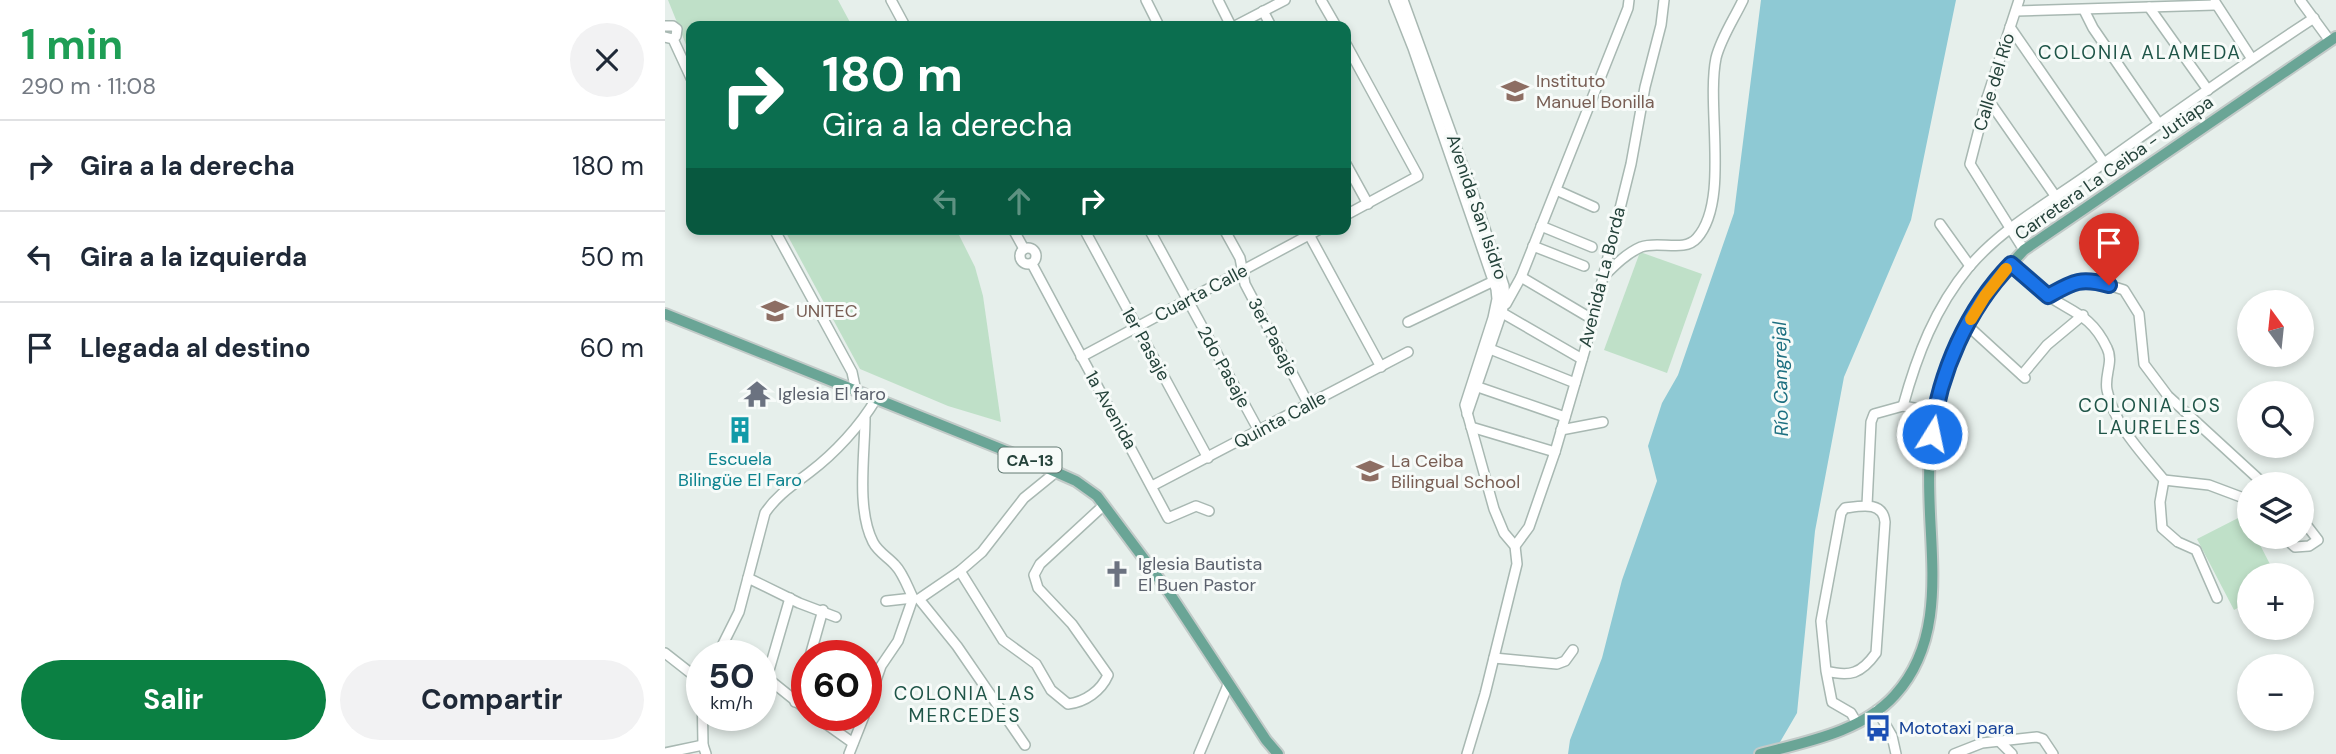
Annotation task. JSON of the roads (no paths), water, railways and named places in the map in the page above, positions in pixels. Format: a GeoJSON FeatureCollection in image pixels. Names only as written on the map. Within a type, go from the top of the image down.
{"type":"FeatureCollection","features":[{"type":"Feature","properties":{"kind":"main road","name":"Carretera La Ceiba - Jutiapa"},"geometry":{"type":"LineString","coordinates":[[1760,754],[1835,733],[1857,723],[1895,696],[1923,650],[1931,592],[1929,456],[1935,412],[1950,364],[1967,325],[1985,296],[2024,250],[2333,39]]}},
{"type":"Feature","properties":{"kind":"main road","name":"CA-13"},"geometry":{"type":"LineString","coordinates":[[665,314],[1056,472],[1086,487],[1104,505],[1168,591],[1228,685],[1278,754]]}},
{"type":"Feature","properties":{"kind":"street"},"geometry":{"type":"LineString","coordinates":[[891,0],[902,21]]}},
{"type":"Feature","properties":{"kind":"street"},"geometry":{"type":"LineString","coordinates":[[1146,0],[1156,21]]}},
{"type":"Feature","properties":{"kind":"street"},"geometry":{"type":"LineString","coordinates":[[1217,0],[1230,21]]}},
{"type":"Feature","properties":{"kind":"street"},"geometry":{"type":"LineString","coordinates":[[1321,0],[1333,21]]}},
{"type":"Feature","properties":{"kind":"street","name":"Avenida San Isidro"},"geometry":{"type":"LineString","coordinates":[[1394,0],[1505,298],[1498,311],[1480,369],[1478,387],[1466,415]]}},
{"type":"Feature","properties":{"kind":"street","name":"Avenida San Isidro"},"geometry":{"type":"LineString","coordinates":[[1403,0],[1426,58],[1498,279]]}},
{"type":"Feature","properties":{"kind":"street"},"geometry":{"type":"LineString","coordinates":[[1582,359],[1498,311],[1519,281],[1629,0]]}},
{"type":"Feature","properties":{"kind":"street","name":"Avenida La Borda"},"geometry":{"type":"LineString","coordinates":[[1515,546],[1529,527],[1555,452],[1582,359],[1631,164],[1664,0]]}},
{"type":"Feature","properties":{"kind":"street"},"geometry":{"type":"LineString","coordinates":[[1602,277],[1639,247],[1654,243],[1687,245],[1696,239],[1708,222],[1713,195],[1716,58],[1743,0]]}},
{"type":"Feature","properties":{"kind":"street","name":"Calle del Río"},"geometry":{"type":"LineString","coordinates":[[2011,228],[1970,164],[1987,98],[2019,0]]}},
{"type":"Feature","properties":{"kind":"street"},"geometry":{"type":"LineString","coordinates":[[2300,0],[2333,39]]}},
{"type":"Feature","properties":{"kind":"street"},"geometry":{"type":"LineString","coordinates":[[1244,21],[1281,1]]}},
{"type":"Feature","properties":{"kind":"street"},"geometry":{"type":"LineString","coordinates":[[2015,11],[2084,10],[2215,2],[2252,59]]}},
{"type":"Feature","properties":{"kind":"street"},"geometry":{"type":"LineString","coordinates":[[2149,7],[2208,90]]}},
{"type":"Feature","properties":{"kind":"street"},"geometry":{"type":"LineString","coordinates":[[2084,10],[2093,28],[2159,124]]}},
{"type":"Feature","properties":{"kind":"street"},"geometry":{"type":"LineString","coordinates":[[1263,12],[1268,21]]}},
{"type":"Feature","properties":{"kind":"street"},"geometry":{"type":"LineString","coordinates":[[1903,406],[1931,325],[1970,266],[2011,228],[2314,18]]}},
{"type":"Feature","properties":{"kind":"street"},"geometry":{"type":"LineString","coordinates":[[665,25],[677,29],[677,36],[669,38],[686,69]]}},
{"type":"Feature","properties":{"kind":"street"},"geometry":{"type":"LineString","coordinates":[[2010,27],[2104,163]]}},
{"type":"Feature","properties":{"kind":"street"},"geometry":{"type":"LineString","coordinates":[[1351,53],[1418,176],[1351,212]]}},
{"type":"Feature","properties":{"kind":"street"},"geometry":{"type":"LineString","coordinates":[[1987,98],[2056,197]]}},
{"type":"Feature","properties":{"kind":"street"},"geometry":{"type":"LineString","coordinates":[[1351,173],[1368,204]]}},
{"type":"Feature","properties":{"kind":"street"},"geometry":{"type":"LineString","coordinates":[[1556,190],[1594,207]]}},
{"type":"Feature","properties":{"kind":"street"},"geometry":{"type":"LineString","coordinates":[[1940,223],[1970,266]]}},
{"type":"Feature","properties":{"kind":"street"},"geometry":{"type":"LineString","coordinates":[[1541,226],[1593,247]]}},
{"type":"Feature","properties":{"kind":"street"},"geometry":{"type":"LineString","coordinates":[[2011,228],[2024,250]]}},
{"type":"Feature","properties":{"kind":"street"},"geometry":{"type":"LineString","coordinates":[[777,235],[852,372],[856,391]]}},
{"type":"Feature","properties":{"kind":"street","name":"1a Avenida"},"geometry":{"type":"LineString","coordinates":[[1016,235],[1024,249],[1029,248],[1036,252],[1037,258],[1032,264],[1168,518],[1196,506],[1209,511]]}},
{"type":"Feature","properties":{"kind":"street","name":"1er Pasaje"},"geometry":{"type":"LineString","coordinates":[[1087,235],[1208,458]]}},
{"type":"Feature","properties":{"kind":"street","name":"2do Pasaje"},"geometry":{"type":"LineString","coordinates":[[1152,235],[1259,431]]}},
{"type":"Feature","properties":{"kind":"street","name":"3er Pasaje"},"geometry":{"type":"LineString","coordinates":[[1227,235],[1240,258],[1245,284],[1309,405]]}},
{"type":"Feature","properties":{"kind":"street","name":"Cuarta Calle"},"geometry":{"type":"LineString","coordinates":[[1081,357],[1243,271],[1302,235]]}},
{"type":"Feature","properties":{"kind":"street"},"geometry":{"type":"LineString","coordinates":[[1309,235],[1381,367]]}},
{"type":"Feature","properties":{"kind":"street"},"geometry":{"type":"LineString","coordinates":[[1533,246],[1584,266]]}},
{"type":"Feature","properties":{"kind":"street"},"geometry":{"type":"LineString","coordinates":[[2011,264],[2048,296],[2088,318],[2107,347],[2111,359],[2105,382],[2122,428],[2164,480],[2209,485],[2237,496]]}},
{"type":"Feature","properties":{"kind":"street"},"geometry":{"type":"LineString","coordinates":[[1408,322],[1498,279],[1509,284],[1519,281],[1592,319]]}},
{"type":"Feature","properties":{"kind":"street"},"geometry":{"type":"LineString","coordinates":[[2048,296],[2069,284],[2087,279],[2124,290],[2139,314],[2144,364],[2168,396],[2251,472]]}},
{"type":"Feature","properties":{"kind":"street","name":"Avenida San Isidro"},"geometry":{"type":"LineString","coordinates":[[1466,415],[1467,393],[1490,349],[1498,311]]}},
{"type":"Feature","properties":{"kind":"street"},"geometry":{"type":"LineString","coordinates":[[1967,325],[2024,377],[2047,345],[2083,316]]}},
{"type":"Feature","properties":{"kind":"street"},"geometry":{"type":"LineString","coordinates":[[1490,349],[1575,383]]}},
{"type":"Feature","properties":{"kind":"street","name":"Quinta Calle"},"geometry":{"type":"LineString","coordinates":[[1152,486],[1408,352]]}},
{"type":"Feature","properties":{"kind":"street"},"geometry":{"type":"LineString","coordinates":[[1478,387],[1565,417]]}},
{"type":"Feature","properties":{"kind":"street"},"geometry":{"type":"LineString","coordinates":[[726,640],[739,612],[760,526],[773,501],[812,471],[865,418],[876,399]]}},
{"type":"Feature","properties":{"kind":"street"},"geometry":{"type":"LineString","coordinates":[[1867,505],[1871,422],[1874,414],[1903,406],[1935,412]]}},
{"type":"Feature","properties":{"kind":"street"},"geometry":{"type":"LineString","coordinates":[[1466,415],[1499,523],[1515,546],[1517,564],[1467,754]]}},
{"type":"Feature","properties":{"kind":"street"},"geometry":{"type":"LineString","coordinates":[[865,418],[863,495],[867,523],[873,542],[896,566],[913,598],[898,641],[882,665]]}},
{"type":"Feature","properties":{"kind":"street"},"geometry":{"type":"LineString","coordinates":[[1561,430],[1603,422]]}},
{"type":"Feature","properties":{"kind":"street"},"geometry":{"type":"LineString","coordinates":[[1471,428],[1555,452]]}},
{"type":"Feature","properties":{"kind":"street"},"geometry":{"type":"LineString","coordinates":[[1025,745],[957,646],[920,600],[921,596],[960,571],[982,552],[1024,498],[1056,472]]}},
{"type":"Feature","properties":{"kind":"street"},"geometry":{"type":"LineString","coordinates":[[2164,480],[2160,502],[2162,528],[2178,542],[2196,550],[2217,598]]}},
{"type":"Feature","properties":{"kind":"street"},"geometry":{"type":"LineString","coordinates":[[960,571],[1003,640],[1036,664],[1051,690],[1068,705],[1082,702],[1104,683],[1108,675],[1072,624],[1038,588],[1034,575],[1039,564],[1104,505]]}},
{"type":"Feature","properties":{"kind":"street"},"geometry":{"type":"LineString","coordinates":[[1826,671],[1844,675],[1866,667],[1876,653],[1885,522],[1881,509],[1867,505],[1845,508],[1841,513],[1821,621],[1826,671],[1832,702],[1851,713],[1857,723]]}},
{"type":"Feature","properties":{"kind":"street"},"geometry":{"type":"LineString","coordinates":[[748,578],[836,617]]}},
{"type":"Feature","properties":{"kind":"street"},"geometry":{"type":"LineString","coordinates":[[776,640],[790,598]]}},
{"type":"Feature","properties":{"kind":"street"},"geometry":{"type":"LineString","coordinates":[[886,601],[913,598]]}},
{"type":"Feature","properties":{"kind":"street"},"geometry":{"type":"LineString","coordinates":[[815,640],[823,610]]}},
{"type":"Feature","properties":{"kind":"street"},"geometry":{"type":"LineString","coordinates":[[1494,658],[1557,664],[1565,661],[1573,650]]}},
{"type":"Feature","properties":{"kind":"street"},"geometry":{"type":"LineString","coordinates":[[665,653],[686,671]]}},
{"type":"Feature","properties":{"kind":"street"},"geometry":{"type":"LineString","coordinates":[[1199,754],[1228,685]]}},
{"type":"Feature","properties":{"kind":"street"},"geometry":{"type":"LineString","coordinates":[[777,686],[791,699]]}},
{"type":"Feature","properties":{"kind":"street"},"geometry":{"type":"LineString","coordinates":[[1877,710],[1892,736],[1896,754]]}},
{"type":"Feature","properties":{"kind":"street"},"geometry":{"type":"LineString","coordinates":[[665,753],[704,750],[703,731]]}},
{"type":"Feature","properties":{"kind":"street"},"geometry":{"type":"LineString","coordinates":[[836,731],[853,743]]}},
{"type":"Feature","properties":{"kind":"street"},"geometry":{"type":"LineString","coordinates":[[849,754],[858,731]]}},
{"type":"Feature","properties":{"kind":"street"},"geometry":{"type":"LineString","coordinates":[[1954,754],[1972,745],[1999,740],[2040,738],[2048,744],[2053,754]]}},
{"type":"Feature","properties":{"kind":"street"},"geometry":{"type":"LineString","coordinates":[[1999,740],[2012,754]]}},
{"type":"Feature","properties":{"kind":"water","name":"Río Cangrejal"},"geometry":{"type":"Polygon","coordinates":[[[1761,0],[1956,0],[1911,220],[1844,377],[1815,531],[1797,713],[1773,754],[1568,754],[1570,740],[1602,658],[1622,580],[1657,481],[1648,446],[1662,403],[1678,375],[1734,213],[1761,0]]]}},
{"type":"Feature","properties":{"kind":"place","name":"Instituto Manuel Bonilla"},"geometry":{"type":"Point","coordinates":[1515,91]}},
{"type":"Feature","properties":{"kind":"place","name":"UNITEC"},"geometry":{"type":"Point","coordinates":[775,311]}},
{"type":"Feature","properties":{"kind":"place","name":"Iglesia El faro"},"geometry":{"type":"Point","coordinates":[757,394]}},
{"type":"Feature","properties":{"kind":"place","name":"Escuela Bilingüe El Faro"},"geometry":{"type":"Point","coordinates":[740,430]}},
{"type":"Feature","properties":{"kind":"place","name":"La Ceiba Bilingual School"},"geometry":{"type":"Point","coordinates":[1370,471]}},
{"type":"Feature","properties":{"kind":"place","name":"Iglesia Bautista El Buen Pastor"},"geometry":{"type":"Point","coordinates":[1117,574]}},
{"type":"Feature","properties":{"kind":"place","name":"Mototaxi para"},"geometry":{"type":"Point","coordinates":[1878,728]}},
{"type":"Feature","properties":{"kind":"district","name":"COLONIA ALAMEDA"},"geometry":{"type":"Point","coordinates":[2140,52]}},
{"type":"Feature","properties":{"kind":"district","name":"COLONIA LOS LAURELES"},"geometry":{"type":"Point","coordinates":[2150,416]}},
{"type":"Feature","properties":{"kind":"district","name":"COLONIA LAS MERCEDES"},"geometry":{"type":"Point","coordinates":[965,704]}}]}
